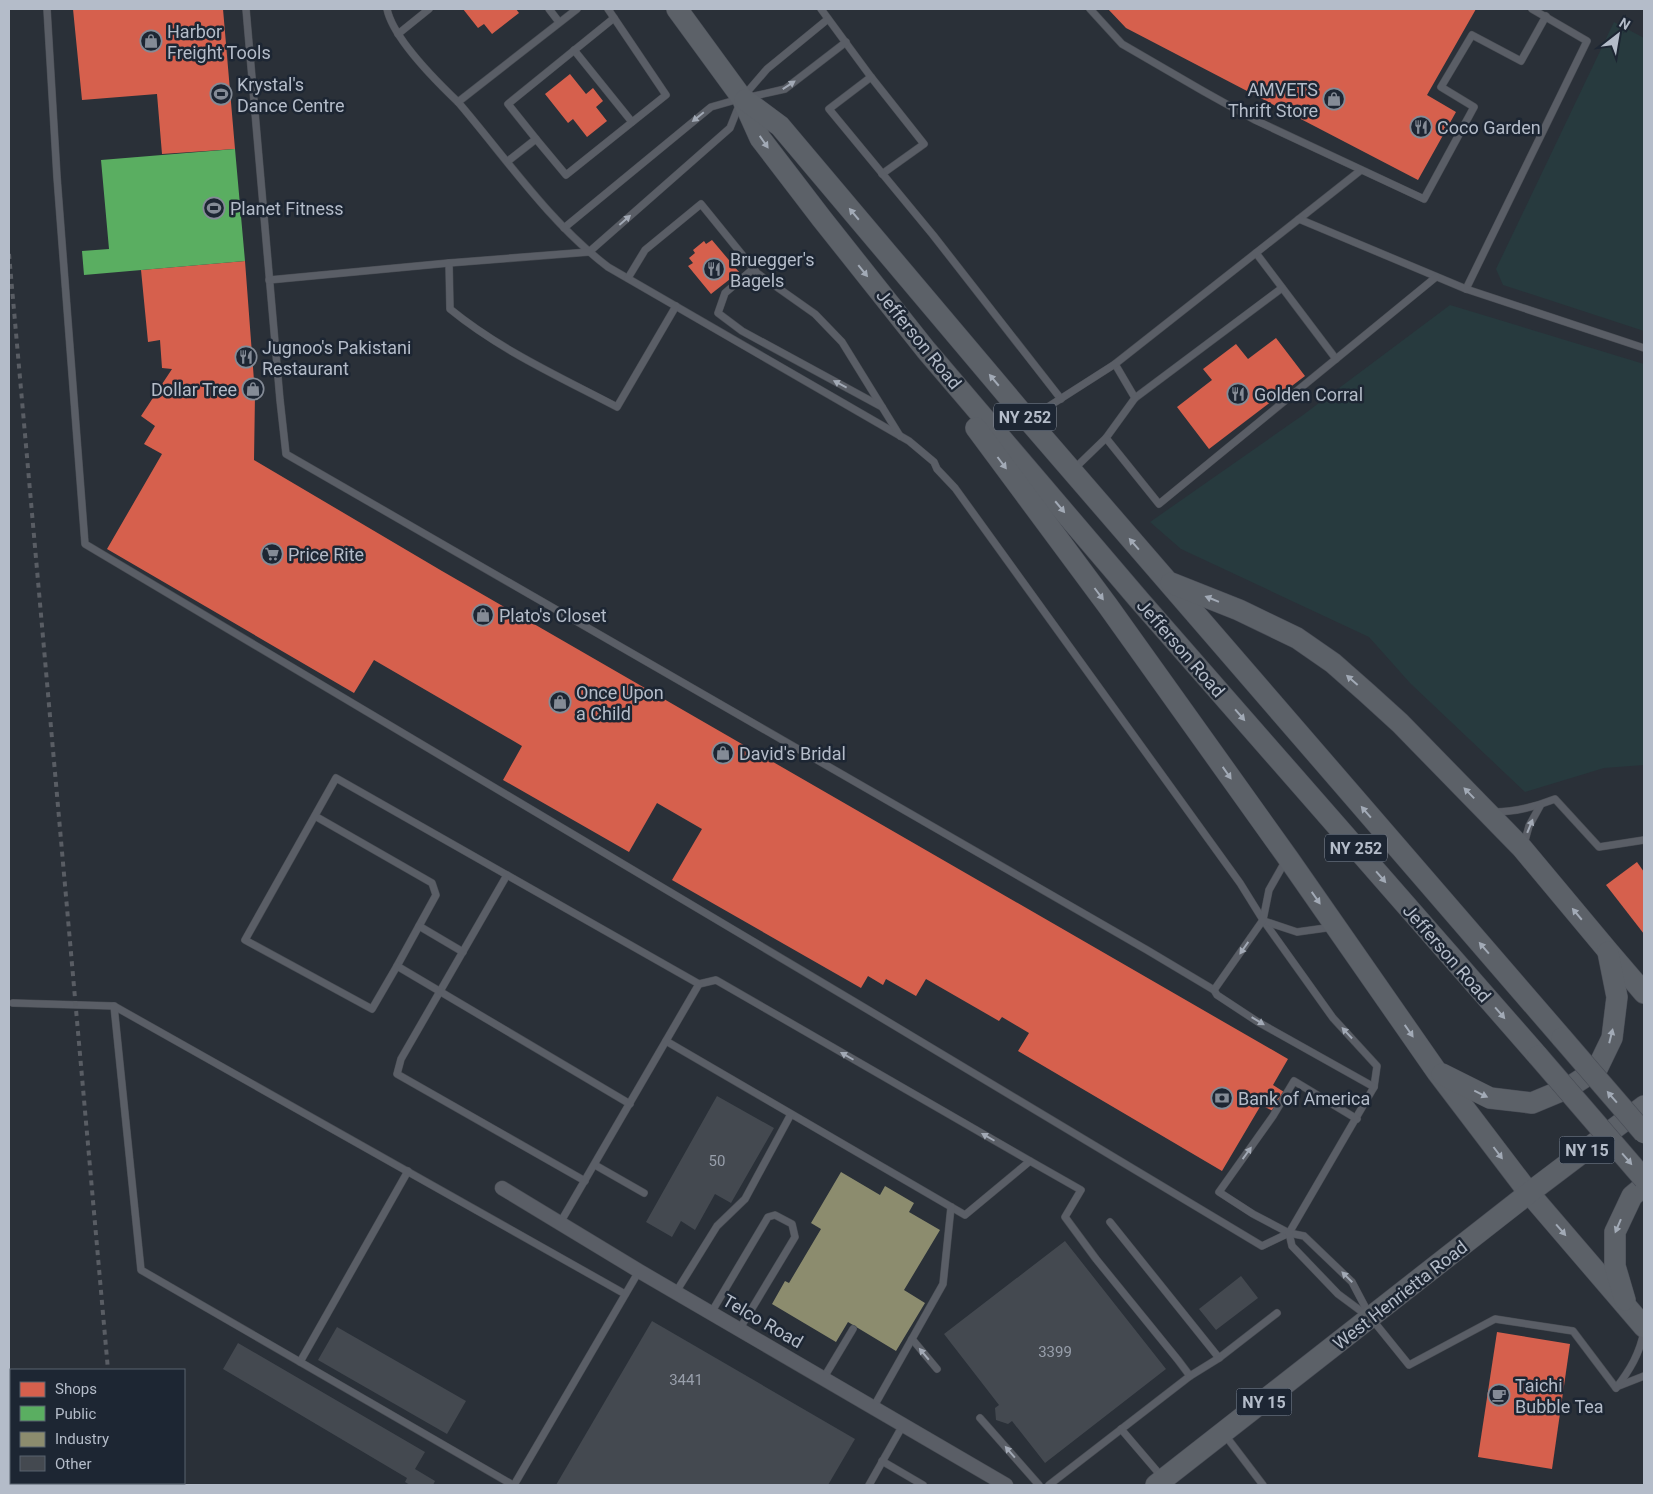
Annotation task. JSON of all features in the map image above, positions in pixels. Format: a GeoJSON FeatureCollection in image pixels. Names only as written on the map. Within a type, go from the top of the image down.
{"type":"FeatureCollection","features":[{"type":"Feature","properties":{"kind":"main road","name":"Jefferson Road"},"geometry":{"type":"LineString","coordinates":[[676,9],[742,98],[760,138],[926,350],[1146,608],[1644,1179]]}},
{"type":"Feature","properties":{"kind":"main road","name":"Jefferson Road"},"geometry":{"type":"LineString","coordinates":[[742,98],[780,126],[1028,420],[1644,1134]]}},
{"type":"Feature","properties":{"kind":"main road"},"geometry":{"type":"LineString","coordinates":[[926,350],[953,397],[1108,606],[1288,858],[1437,1072],[1530,1193],[1644,1327]]}},
{"type":"Feature","properties":{"kind":"main road"},"geometry":{"type":"LineString","coordinates":[[1166,581],[1239,610],[1289,634],[1333,663],[1400,722],[1522,848],[1644,993]]}},
{"type":"Feature","properties":{"kind":"main road"},"geometry":{"type":"LineString","coordinates":[[1437,1072],[1490,1098],[1532,1103],[1568,1088],[1597,1068],[1612,1038],[1616,997],[1608,951]]}},
{"type":"Feature","properties":{"kind":"main road","name":"West Henrietta Road"},"geometry":{"type":"LineString","coordinates":[[1160,1482],[1644,1106]]}},
{"type":"Feature","properties":{"kind":"main road"},"geometry":{"type":"LineString","coordinates":[[1627,1306],[1615,1266],[1615,1232],[1632,1196],[1644,1186]]}},
{"type":"Feature","properties":{"kind":"street","name":"Telco Road"},"geometry":{"type":"LineString","coordinates":[[502,1188],[710,1313],[1006,1485]]}},
{"type":"Feature","properties":{"kind":"lane"},"geometry":{"type":"LineString","coordinates":[[47,9],[57,177],[85,544],[1262,1246],[1289,1233],[1374,1088],[1377,1066],[1333,1018],[1263,920],[1240,883],[955,488],[937,469],[934,462],[901,436],[608,267],[589,252],[564,228],[398,34],[389,18],[387,9]]}},
{"type":"Feature","properties":{"kind":"lane"},"geometry":{"type":"LineString","coordinates":[[246,9],[286,454],[1215,992],[1258,1022],[1374,1088]]}},
{"type":"Feature","properties":{"kind":"lane"},"geometry":{"type":"LineString","coordinates":[[398,34],[428,9]]}},
{"type":"Feature","properties":{"kind":"lane"},"geometry":{"type":"LineString","coordinates":[[549,9],[559,22]]}},
{"type":"Feature","properties":{"kind":"lane"},"geometry":{"type":"LineString","coordinates":[[458,102],[577,9]]}},
{"type":"Feature","properties":{"kind":"lane"},"geometry":{"type":"LineString","coordinates":[[608,9],[666,95],[566,175],[508,104],[614,18]]}},
{"type":"Feature","properties":{"kind":"lane"},"geometry":{"type":"LineString","coordinates":[[821,9],[924,144],[882,174]]}},
{"type":"Feature","properties":{"kind":"lane"},"geometry":{"type":"LineString","coordinates":[[1090,9],[1122,44],[1255,120],[1424,198],[1474,107],[1442,87],[1472,35],[1521,61],[1546,16]]}},
{"type":"Feature","properties":{"kind":"lane"},"geometry":{"type":"LineString","coordinates":[[1466,289],[1587,41],[1532,9]]}},
{"type":"Feature","properties":{"kind":"lane"},"geometry":{"type":"LineString","coordinates":[[269,280],[589,252],[730,128],[742,98],[767,69],[828,19]]}},
{"type":"Feature","properties":{"kind":"lane"},"geometry":{"type":"LineString","coordinates":[[564,228],[710,107],[742,98],[785,90],[846,42]]}},
{"type":"Feature","properties":{"kind":"lane"},"geometry":{"type":"LineString","coordinates":[[574,50],[632,122]]}},
{"type":"Feature","properties":{"kind":"lane"},"geometry":{"type":"LineString","coordinates":[[871,77],[828,109],[933,235],[1061,399]]}},
{"type":"Feature","properties":{"kind":"lane"},"geometry":{"type":"LineString","coordinates":[[508,161],[536,139]]}},
{"type":"Feature","properties":{"kind":"lane"},"geometry":{"type":"LineString","coordinates":[[1028,420],[1115,364],[1361,170]]}},
{"type":"Feature","properties":{"kind":"lane"},"geometry":{"type":"LineString","coordinates":[[628,278],[645,250],[701,204],[756,273],[815,314],[842,342],[901,436]]}},
{"type":"Feature","properties":{"kind":"lane"},"geometry":{"type":"LineString","coordinates":[[1299,220],[1466,289],[1644,348]]}},
{"type":"Feature","properties":{"kind":"lane"},"geometry":{"type":"LineString","coordinates":[[1256,253],[1336,359]]}},
{"type":"Feature","properties":{"kind":"lane"},"geometry":{"type":"LineString","coordinates":[[449,263],[450,310],[473,328],[617,408],[676,306]]}},
{"type":"Feature","properties":{"kind":"lane"},"geometry":{"type":"LineString","coordinates":[[753,269],[725,293],[718,313],[742,331],[883,407]]}},
{"type":"Feature","properties":{"kind":"lane"},"geometry":{"type":"LineString","coordinates":[[1106,438],[1160,504],[1436,276]]}},
{"type":"Feature","properties":{"kind":"lane"},"geometry":{"type":"LineString","coordinates":[[1072,470],[1106,438],[1135,398],[1282,288]]}},
{"type":"Feature","properties":{"kind":"lane"},"geometry":{"type":"LineString","coordinates":[[1115,364],[1135,398]]}},
{"type":"Feature","properties":{"kind":"lane"},"geometry":{"type":"LineString","coordinates":[[315,816],[432,883],[436,895],[419,926],[372,1009],[245,940],[336,778],[699,984],[716,980],[1081,1190],[1065,1217],[1096,1259],[1190,1376]]}},
{"type":"Feature","properties":{"kind":"lane"},"geometry":{"type":"LineString","coordinates":[[1487,812],[1514,812],[1540,806],[1555,799],[1599,847],[1644,840]]}},
{"type":"Feature","properties":{"kind":"lane"},"geometry":{"type":"LineString","coordinates":[[1522,848],[1529,826],[1540,806]]}},
{"type":"Feature","properties":{"kind":"lane"},"geometry":{"type":"LineString","coordinates":[[1215,992],[1263,920],[1269,890],[1288,858]]}},
{"type":"Feature","properties":{"kind":"lane"},"geometry":{"type":"LineString","coordinates":[[507,875],[401,1060],[397,1074],[585,1180]]}},
{"type":"Feature","properties":{"kind":"lane"},"geometry":{"type":"LineString","coordinates":[[1263,920],[1297,932],[1336,927]]}},
{"type":"Feature","properties":{"kind":"lane"},"geometry":{"type":"LineString","coordinates":[[419,926],[463,952]]}},
{"type":"Feature","properties":{"kind":"lane"},"geometry":{"type":"LineString","coordinates":[[396,966],[630,1104]]}},
{"type":"Feature","properties":{"kind":"lane"},"geometry":{"type":"LineString","coordinates":[[560,1223],[699,984]]}},
{"type":"Feature","properties":{"kind":"lane"},"geometry":{"type":"LineString","coordinates":[[13,1003],[114,1006],[625,1294]]}},
{"type":"Feature","properties":{"kind":"lane"},"geometry":{"type":"LineString","coordinates":[[114,1006],[141,1270],[514,1485],[639,1271]]}},
{"type":"Feature","properties":{"kind":"lane"},"geometry":{"type":"LineString","coordinates":[[666,1042],[965,1215],[1030,1161]]}},
{"type":"Feature","properties":{"kind":"lane"},"geometry":{"type":"LineString","coordinates":[[1357,1119],[1294,1081],[1273,1116],[1219,1192],[1253,1214],[1289,1233],[1304,1236],[1352,1282],[1371,1318],[1409,1365],[1495,1319],[1573,1331],[1616,1388]]}},
{"type":"Feature","properties":{"kind":"lane"},"geometry":{"type":"LineString","coordinates":[[676,1292],[717,1226],[745,1198],[791,1114]]}},
{"type":"Feature","properties":{"kind":"lane"},"geometry":{"type":"LineString","coordinates":[[594,1164],[644,1193]]}},
{"type":"Feature","properties":{"kind":"lane"},"geometry":{"type":"LineString","coordinates":[[300,1362],[408,1171]]}},
{"type":"Feature","properties":{"kind":"lane"},"geometry":{"type":"LineString","coordinates":[[873,1408],[943,1284],[951,1207]]}},
{"type":"Feature","properties":{"kind":"lane"},"geometry":{"type":"LineString","coordinates":[[710,1313],[768,1217],[775,1215],[792,1224],[795,1237],[740,1330]]}},
{"type":"Feature","properties":{"kind":"lane"},"geometry":{"type":"LineString","coordinates":[[1110,1222],[1219,1358]]}},
{"type":"Feature","properties":{"kind":"lane"},"geometry":{"type":"LineString","coordinates":[[1289,1233],[1292,1246],[1338,1294],[1371,1318]]}},
{"type":"Feature","properties":{"kind":"lane"},"geometry":{"type":"LineString","coordinates":[[1049,1485],[1190,1376],[1219,1358],[1277,1313]]}},
{"type":"Feature","properties":{"kind":"lane"},"geometry":{"type":"LineString","coordinates":[[823,1379],[852,1329]]}},
{"type":"Feature","properties":{"kind":"lane"},"geometry":{"type":"LineString","coordinates":[[1616,1388],[1628,1372],[1642,1346],[1644,1331]]}},
{"type":"Feature","properties":{"kind":"lane"},"geometry":{"type":"LineString","coordinates":[[912,1340],[937,1369]]}},
{"type":"Feature","properties":{"kind":"lane"},"geometry":{"type":"LineString","coordinates":[[1616,1388],[1644,1376]]}},
{"type":"Feature","properties":{"kind":"lane"},"geometry":{"type":"LineString","coordinates":[[980,1418],[1039,1485]]}},
{"type":"Feature","properties":{"kind":"lane"},"geometry":{"type":"LineString","coordinates":[[869,1485],[903,1425]]}},
{"type":"Feature","properties":{"kind":"lane"},"geometry":{"type":"LineString","coordinates":[[1121,1429],[1160,1482]]}},
{"type":"Feature","properties":{"kind":"lane"},"geometry":{"type":"LineString","coordinates":[[1224,1433],[1264,1485]]}},
{"type":"Feature","properties":{"kind":"lane"},"geometry":{"type":"LineString","coordinates":[[882,1461],[923,1485]]}},
{"type":"Feature","properties":{"kind":"green space"},"geometry":{"type":"Polygon","coordinates":[[[1614,22],[1644,38],[1644,331],[1503,285],[1496,269],[1614,22]]]}},
{"type":"Feature","properties":{"kind":"green space"},"geometry":{"type":"Polygon","coordinates":[[[1450,305],[1644,364],[1644,765],[1604,768],[1525,792],[1410,683],[1369,637],[1181,549],[1150,522],[1303,415],[1450,305]]]}},
{"type":"Feature","properties":{"kind":"building: Shops","name":"Harbor Freight Tools"},"geometry":{"type":"Polygon","coordinates":[[[73,9],[223,9],[235,149],[162,154],[157,94],[82,100],[73,9]]]}},
{"type":"Feature","properties":{"kind":"building: Shops"},"geometry":{"type":"Polygon","coordinates":[[[463,9],[516,9],[519,13],[492,34],[484,24],[478,28],[463,9]]]}},
{"type":"Feature","properties":{"kind":"building: Shops"},"geometry":{"type":"Polygon","coordinates":[[[1108,9],[1476,9],[1427,95],[1456,112],[1418,180],[1126,28],[1108,9]]]}},
{"type":"Feature","properties":{"kind":"building: Shops"},"geometry":{"type":"Polygon","coordinates":[[[570,74],[586,94],[593,88],[603,101],[596,107],[607,121],[587,137],[573,119],[568,123],[545,94],[570,74]]]}},
{"type":"Feature","properties":{"kind":"building: Shops","name":"Bruegger's Bagels"},"geometry":{"type":"Polygon","coordinates":[[[712,240],[739,272],[711,294],[688,266],[693,263],[689,258],[695,253],[693,250],[704,241],[706,244],[712,240]]]}},
{"type":"Feature","properties":{"kind":"building: Shops"},"geometry":{"type":"Polygon","coordinates":[[[245,261],[255,394],[254,460],[442,571],[1288,1059],[1273,1085],[1284,1092],[1273,1111],[1261,1105],[1222,1171],[1018,1051],[1029,1033],[1002,1017],[999,1021],[926,979],[916,996],[886,979],[883,985],[868,976],[861,988],[672,880],[702,829],[657,803],[629,852],[503,780],[522,746],[374,660],[354,693],[107,549],[162,454],[144,444],[155,426],[141,416],[172,369],[162,368],[160,340],[148,342],[141,270],[245,261]]]}},
{"type":"Feature","properties":{"kind":"building: Shops","name":"Golden Corral"},"geometry":{"type":"Polygon","coordinates":[[[1276,338],[1305,376],[1209,449],[1177,407],[1212,380],[1203,369],[1236,344],[1248,359],[1276,338]]]}},
{"type":"Feature","properties":{"kind":"building: Shops"},"geometry":{"type":"Polygon","coordinates":[[[1637,862],[1644,872],[1644,934],[1606,885],[1637,862]]]}},
{"type":"Feature","properties":{"kind":"building: Shops"},"geometry":{"type":"Polygon","coordinates":[[[1497,1332],[1570,1344],[1552,1469],[1478,1457],[1497,1332]]]}},
{"type":"Feature","properties":{"kind":"building: Public"},"geometry":{"type":"Polygon","coordinates":[[[235,149],[245,261],[84,275],[82,251],[109,249],[101,160],[235,149]]]}},
{"type":"Feature","properties":{"kind":"building: Industry"},"geometry":{"type":"Polygon","coordinates":[[[841,1172],[880,1195],[885,1186],[914,1203],[909,1212],[940,1230],[904,1290],[925,1303],[896,1351],[848,1322],[836,1342],[772,1304],[785,1281],[789,1283],[821,1229],[811,1223],[841,1172]]]}},
{"type":"Feature","properties":{"kind":"building: Other"},"geometry":{"type":"Polygon","coordinates":[[[717,1096],[774,1128],[731,1203],[715,1194],[695,1230],[681,1221],[672,1237],[646,1222],[717,1096]]]}},
{"type":"Feature","properties":{"kind":"building: Other"},"geometry":{"type":"Polygon","coordinates":[[[1065,1241],[1166,1369],[1045,1463],[1012,1421],[1008,1424],[996,1420],[995,1408],[999,1405],[944,1334],[1065,1241]]]}},
{"type":"Feature","properties":{"kind":"building: Other"},"geometry":{"type":"Polygon","coordinates":[[[1241,1276],[1258,1298],[1216,1330],[1199,1309],[1241,1276]]]}},
{"type":"Feature","properties":{"kind":"building: Other"},"geometry":{"type":"Polygon","coordinates":[[[652,1321],[855,1439],[828,1485],[556,1485],[652,1321]]]}},
{"type":"Feature","properties":{"kind":"building: Other"},"geometry":{"type":"Polygon","coordinates":[[[337,1327],[466,1401],[447,1434],[318,1360],[337,1327]]]}},
{"type":"Feature","properties":{"kind":"building: Other"},"geometry":{"type":"Polygon","coordinates":[[[238,1343],[425,1452],[415,1469],[435,1481],[433,1485],[410,1485],[405,1482],[407,1478],[223,1369],[238,1343]]]}},
{"type":"Feature","properties":{"kind":"railway"},"geometry":{"type":"LineString","coordinates":[[9,254],[108,1369]]}},
{"type":"Feature","properties":{"kind":"place","name":"Harbor Freight Tools"},"geometry":{"type":"Point","coordinates":[151,41]}},
{"type":"Feature","properties":{"kind":"place","name":"Krystal's Dance Centre"},"geometry":{"type":"Point","coordinates":[221,94]}},
{"type":"Feature","properties":{"kind":"place","name":"AMVETS Thrift Store"},"geometry":{"type":"Point","coordinates":[1334,99]}},
{"type":"Feature","properties":{"kind":"place","name":"Coco Garden"},"geometry":{"type":"Point","coordinates":[1421,127]}},
{"type":"Feature","properties":{"kind":"place","name":"Planet Fitness"},"geometry":{"type":"Point","coordinates":[214,208]}},
{"type":"Feature","properties":{"kind":"place","name":"Bruegger's Bagels"},"geometry":{"type":"Point","coordinates":[714,269]}},
{"type":"Feature","properties":{"kind":"place","name":"Jugnoo's Pakistani Restaurant"},"geometry":{"type":"Point","coordinates":[246,357]}},
{"type":"Feature","properties":{"kind":"place","name":"Dollar Tree"},"geometry":{"type":"Point","coordinates":[253,389]}},
{"type":"Feature","properties":{"kind":"place","name":"Golden Corral"},"geometry":{"type":"Point","coordinates":[1238,394]}},
{"type":"Feature","properties":{"kind":"place","name":"Price Rite"},"geometry":{"type":"Point","coordinates":[272,554]}},
{"type":"Feature","properties":{"kind":"place","name":"Plato's Closet"},"geometry":{"type":"Point","coordinates":[483,615]}},
{"type":"Feature","properties":{"kind":"place","name":"Once Upon a Child"},"geometry":{"type":"Point","coordinates":[560,702]}},
{"type":"Feature","properties":{"kind":"place","name":"David's Bridal"},"geometry":{"type":"Point","coordinates":[723,753]}},
{"type":"Feature","properties":{"kind":"place","name":"Bank of America"},"geometry":{"type":"Point","coordinates":[1222,1098]}},
{"type":"Feature","properties":{"kind":"place","name":"Taichi Bubble Tea"},"geometry":{"type":"Point","coordinates":[1499,1395]}}]}
